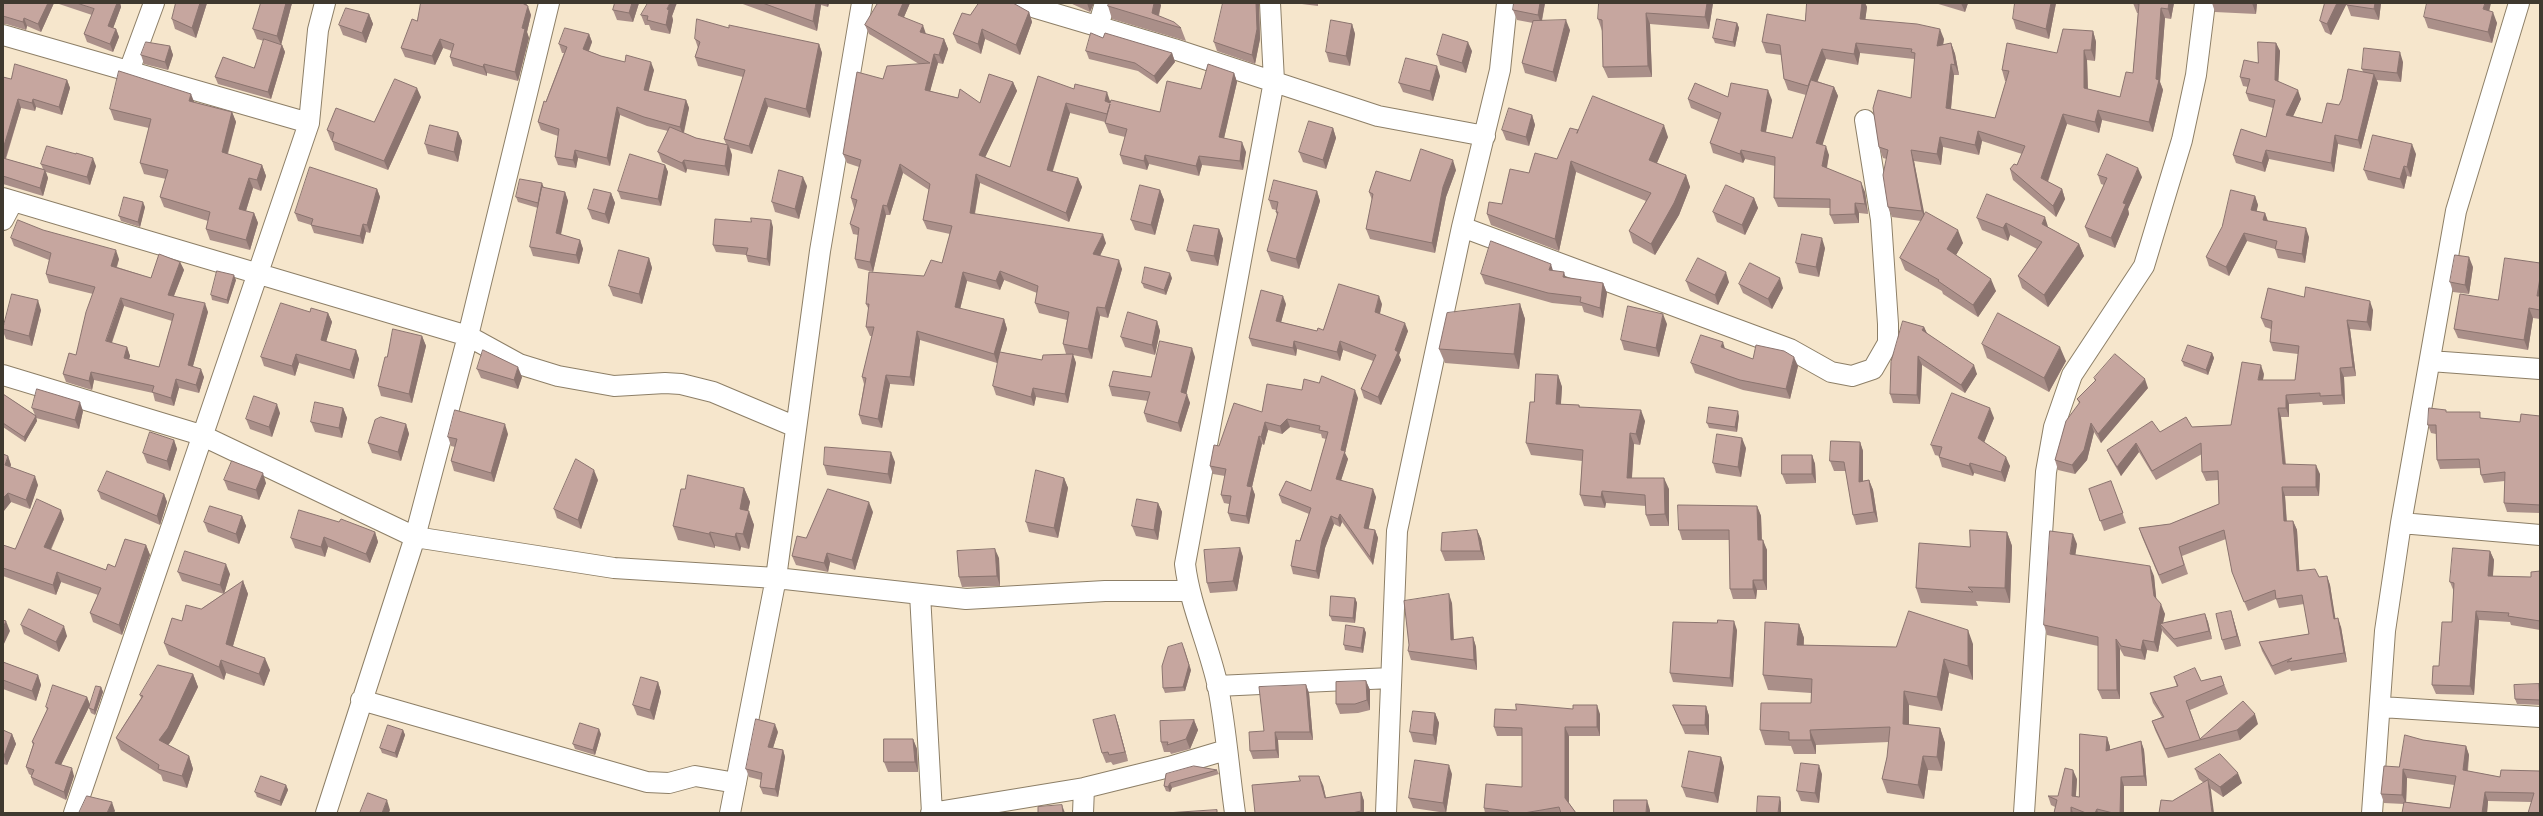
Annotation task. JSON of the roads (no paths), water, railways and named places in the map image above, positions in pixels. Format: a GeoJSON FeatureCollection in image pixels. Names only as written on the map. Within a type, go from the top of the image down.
{"type":"FeatureCollection","features":[{"type":"Feature","properties":{"kind":"street"},"geometry":{"type":"LineString","coordinates":[[129,71],[154,3]]}},
{"type":"Feature","properties":{"kind":"street"},"geometry":{"type":"LineString","coordinates":[[74,813],[201,435],[309,123],[318,30],[325,3]]}},
{"type":"Feature","properties":{"kind":"street"},"geometry":{"type":"LineString","coordinates":[[326,813],[361,700],[415,537],[468,336],[549,3]]}},
{"type":"Feature","properties":{"kind":"street"},"geometry":{"type":"LineString","coordinates":[[730,813],[776,578],[820,251],[862,3]]}},
{"type":"Feature","properties":{"kind":"street"},"geometry":{"type":"LineString","coordinates":[[1019,3],[1274,81],[1378,116],[1485,136]]}},
{"type":"Feature","properties":{"kind":"street"},"geometry":{"type":"LineString","coordinates":[[1098,27],[1105,3]]}},
{"type":"Feature","properties":{"kind":"street"},"geometry":{"type":"LineString","coordinates":[[1235,813],[1218,686],[1201,625],[1188,591],[1185,564],[1274,81],[1270,3]]}},
{"type":"Feature","properties":{"kind":"street"},"geometry":{"type":"LineString","coordinates":[[1386,813],[1397,531],[1462,227],[1500,70],[1507,3]]}},
{"type":"Feature","properties":{"kind":"street"},"geometry":{"type":"LineString","coordinates":[[2024,813],[2046,472],[2054,427],[2072,374],[2144,266],[2182,140],[2196,75],[2205,3]]}},
{"type":"Feature","properties":{"kind":"street"},"geometry":{"type":"LineString","coordinates":[[2372,813],[2381,707],[2385,631],[2401,522],[2456,211],[2519,3]]}},
{"type":"Feature","properties":{"kind":"street"},"geometry":{"type":"LineString","coordinates":[[3,35],[309,123]]}},
{"type":"Feature","properties":{"kind":"street"},"geometry":{"type":"LineString","coordinates":[[1462,227],[1790,349],[1831,372],[1852,376],[1873,369],[1888,343],[1881,220],[1865,120]]}},
{"type":"Feature","properties":{"kind":"street"},"geometry":{"type":"LineString","coordinates":[[3,220],[8,199],[468,336],[519,364],[558,376],[614,386],[666,383],[681,384],[713,392],[796,427]]}},
{"type":"Feature","properties":{"kind":"street"},"geometry":{"type":"LineString","coordinates":[[2430,361],[2540,369]]}},
{"type":"Feature","properties":{"kind":"street"},"geometry":{"type":"LineString","coordinates":[[3,375],[201,435],[415,537],[614,568],[776,578],[966,599],[1105,591],[1188,591]]}},
{"type":"Feature","properties":{"kind":"street"},"geometry":{"type":"LineString","coordinates":[[2401,522],[2540,535]]}},
{"type":"Feature","properties":{"kind":"street"},"geometry":{"type":"LineString","coordinates":[[920,594],[931,813],[1084,788],[1169,767],[1226,750]]}},
{"type":"Feature","properties":{"kind":"street"},"geometry":{"type":"LineString","coordinates":[[1218,686],[1391,678]]}},
{"type":"Feature","properties":{"kind":"street"},"geometry":{"type":"LineString","coordinates":[[361,700],[647,782],[669,783],[695,776],[736,783]]}},
{"type":"Feature","properties":{"kind":"street"},"geometry":{"type":"LineString","coordinates":[[2381,707],[2540,717]]}},
{"type":"Feature","properties":{"kind":"street"},"geometry":{"type":"LineString","coordinates":[[1083,813],[1084,788]]}}]}
